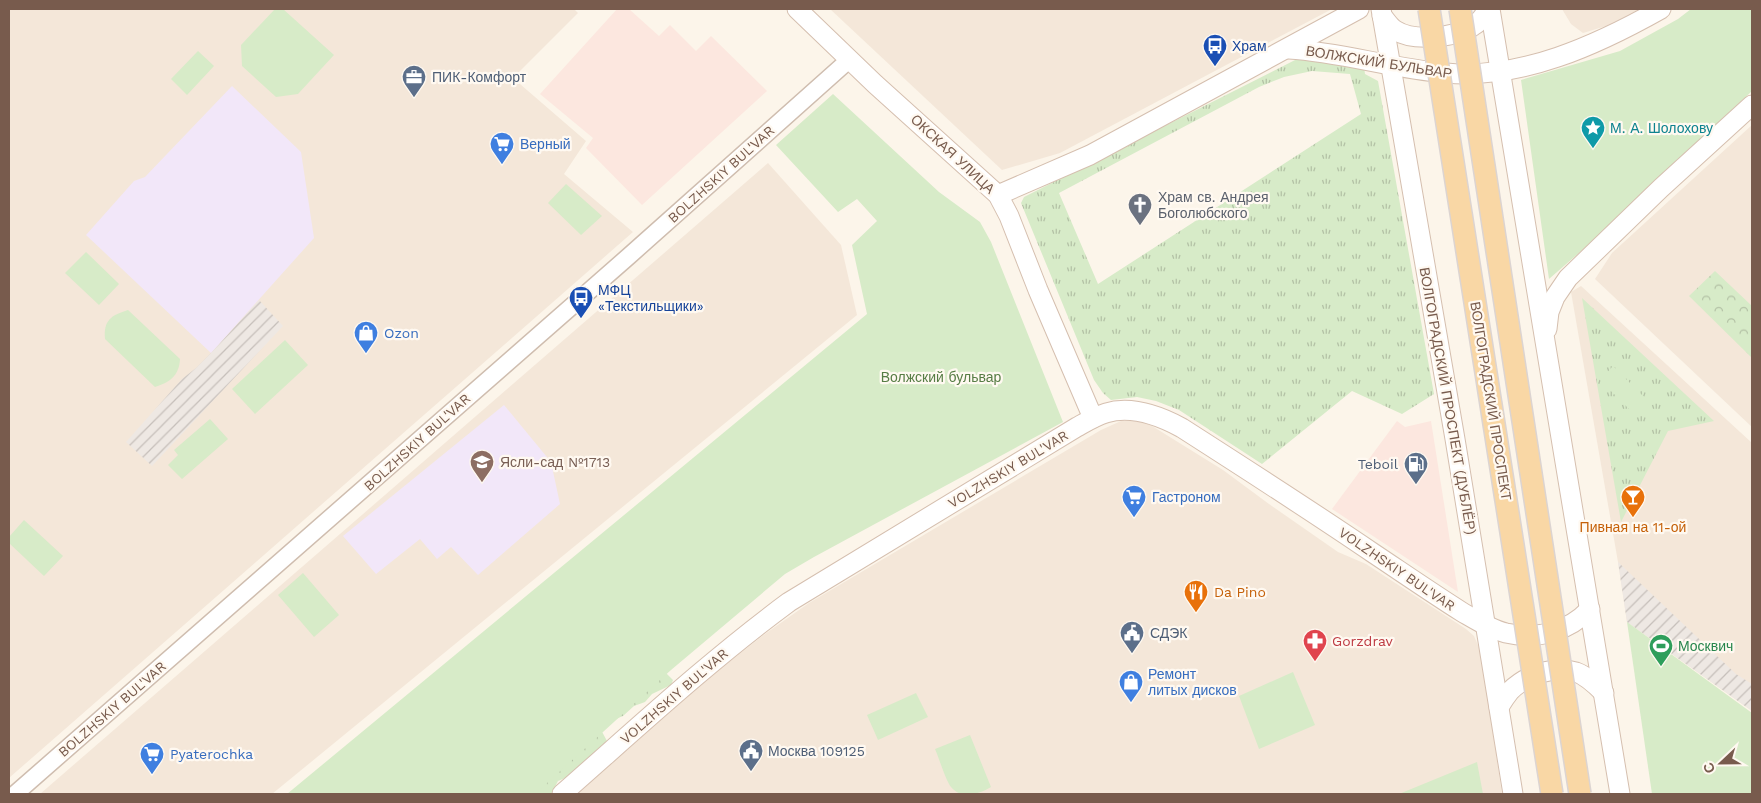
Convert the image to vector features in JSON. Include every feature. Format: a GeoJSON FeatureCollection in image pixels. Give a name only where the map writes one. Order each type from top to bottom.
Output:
{"type":"FeatureCollection","features":[{"type":"Feature","properties":{"kind":"main road","name":"ОКСКАЯ УЛИЦА"},"geometry":{"type":"LineString","coordinates":[[797,9],[875,84],[998,195],[1009,216],[1093,418]]}},
{"type":"Feature","properties":{"kind":"main road"},"geometry":{"type":"LineString","coordinates":[[1287,49],[1359,9]]}},
{"type":"Feature","properties":{"kind":"main road","name":"ВОЛГОГРАДСКИЙ ПРОСПЕКТ"},"geometry":{"type":"LineString","coordinates":[[1429,9],[1552,794]]}},
{"type":"Feature","properties":{"kind":"main road","name":"ВОЛГОГРАДСКИЙ ПРОСПЕКТ"},"geometry":{"type":"LineString","coordinates":[[1460,9],[1580,794]]}},
{"type":"Feature","properties":{"kind":"main road"},"geometry":{"type":"LineString","coordinates":[[1381,12],[1390,26],[1405,35],[1418,37],[1458,34],[1473,27],[1489,9]]}},
{"type":"Feature","properties":{"kind":"main road"},"geometry":{"type":"LineString","coordinates":[[1489,9],[1620,794]]}},
{"type":"Feature","properties":{"kind":"main road","name":"ВОЛЖСКИЙ БУЛЬВАР"},"geometry":{"type":"LineString","coordinates":[[998,195],[1090,155],[1287,49],[1313,50],[1446,73],[1466,75],[1500,72],[1527,68],[1574,50],[1612,35],[1661,9]]}},
{"type":"Feature","properties":{"kind":"main road","name":"ВОЛГОГРАДСКИЙ ПРОСПЕКТ (ДУБЛЁР)"},"geometry":{"type":"LineString","coordinates":[[1381,12],[1456,439],[1484,625],[1513,794]]}},
{"type":"Feature","properties":{"kind":"main road"},"geometry":{"type":"LineString","coordinates":[[1546,350],[1549,312],[1555,297],[1568,278],[1654,195],[1752,105]]}},
{"type":"Feature","properties":{"kind":"main road","name":"VOLZHSKIY BUL'VAR"},"geometry":{"type":"LineString","coordinates":[[562,794],[699,673],[756,626],[789,602],[1093,418],[1106,413],[1122,411],[1150,414],[1164,419],[1246,469],[1437,596],[1484,625]]}},
{"type":"Feature","properties":{"kind":"main road"},"geometry":{"type":"LineString","coordinates":[[1484,625],[1505,633],[1534,636],[1564,628],[1574,623],[1590,609]]}},
{"type":"Feature","properties":{"kind":"main road"},"geometry":{"type":"LineString","coordinates":[[1499,707],[1510,691],[1524,679],[1550,670],[1575,672],[1588,679],[1604,693]]}},
{"type":"Feature","properties":{"kind":"street"},"geometry":{"type":"LineString","coordinates":[[14,794],[629,256],[850,58]]}},
{"type":"Feature","properties":{"kind":"shaded area"},"geometry":{"type":"Polygon","coordinates":[[[9,9],[574,9],[578,13],[513,78],[586,141],[564,174],[633,232],[9,778],[9,9]]]}},
{"type":"Feature","properties":{"kind":"shaded area"},"geometry":{"type":"Polygon","coordinates":[[[617,9],[629,9],[659,36],[670,25],[696,51],[711,36],[767,91],[642,205],[586,148],[593,138],[540,94],[617,9]]]}},
{"type":"Feature","properties":{"kind":"shaded area"},"geometry":{"type":"Polygon","coordinates":[[[830,9],[1332,9],[1060,153],[1002,170],[830,9]]]}},
{"type":"Feature","properties":{"kind":"shaded area"},"geometry":{"type":"Polygon","coordinates":[[[1562,9],[1640,9],[1606,26],[1583,33],[1571,24],[1562,9]]]}},
{"type":"Feature","properties":{"kind":"shaded area"},"geometry":{"type":"Polygon","coordinates":[[[232,86],[301,152],[314,238],[211,353],[86,235],[134,181],[145,177],[232,86]]]}},
{"type":"Feature","properties":{"kind":"shaded area"},"geometry":{"type":"Polygon","coordinates":[[[1752,125],[1752,427],[1595,279],[1612,253],[1752,125]]]}},
{"type":"Feature","properties":{"kind":"shaded area"},"geometry":{"type":"Polygon","coordinates":[[[768,163],[841,245],[857,315],[272,794],[40,794],[768,163]]]}},
{"type":"Feature","properties":{"kind":"shaded area"},"geometry":{"type":"Polygon","coordinates":[[[1581,286],[1752,443],[1752,711],[1627,622],[1571,292],[1581,286]]]}},
{"type":"Feature","properties":{"kind":"shaded area"},"geometry":{"type":"Polygon","coordinates":[[[259,300],[283,326],[152,466],[126,442],[182,379],[211,353],[259,300]]]}},
{"type":"Feature","properties":{"kind":"shaded area","name":"Ясли-сад №1713"},"geometry":{"type":"Polygon","coordinates":[[[504,405],[551,462],[560,504],[478,575],[451,547],[437,559],[420,539],[376,574],[343,536],[504,405]]]}},
{"type":"Feature","properties":{"kind":"shaded area"},"geometry":{"type":"Polygon","coordinates":[[[1121,421],[1144,421],[1223,470],[1338,552],[1366,564],[1474,636],[1481,652],[1502,794],[572,794],[666,711],[765,634],[809,603],[1101,430],[1121,421]]]}},
{"type":"Feature","properties":{"kind":"shaded area"},"geometry":{"type":"Polygon","coordinates":[[[1397,421],[1405,427],[1431,421],[1458,592],[1332,509],[1397,421]]]}},
{"type":"Feature","properties":{"kind":"shaded area"},"geometry":{"type":"Polygon","coordinates":[[[1618,562],[1736,674],[1752,684],[1752,711],[1627,622],[1618,562]]]}},
{"type":"Feature","properties":{"kind":"green space"},"geometry":{"type":"Polygon","coordinates":[[[275,9],[283,9],[334,55],[298,94],[276,97],[242,66],[241,45],[275,9]]]}},
{"type":"Feature","properties":{"kind":"green space"},"geometry":{"type":"Polygon","coordinates":[[[1691,9],[1752,9],[1752,91],[1588,245],[1549,279],[1521,80],[1620,51],[1678,19],[1691,9]]]}},
{"type":"Feature","properties":{"kind":"green space"},"geometry":{"type":"Polygon","coordinates":[[[198,51],[214,66],[187,95],[171,79],[198,51]]]}},
{"type":"Feature","properties":{"kind":"green space"},"geometry":{"type":"Polygon","coordinates":[[[1299,58],[1364,67],[1365,74],[1378,81],[1434,394],[1402,414],[1352,391],[1262,464],[1179,410],[1156,401],[1137,397],[1111,400],[1103,393],[1094,380],[1021,203],[1024,197],[1299,58]],[[1312,71],[1284,77],[1259,87],[1059,193],[1098,284],[1361,114],[1350,74],[1312,71]]]}},
{"type":"Feature","properties":{"kind":"green space","name":"Волжский бульвар"},"geometry":{"type":"Polygon","coordinates":[[[833,94],[939,192],[980,222],[991,242],[1063,422],[785,574],[671,670],[535,794],[287,794],[867,314],[852,245],[877,221],[857,199],[838,212],[776,145],[833,94]]]}},
{"type":"Feature","properties":{"kind":"green space"},"geometry":{"type":"Polygon","coordinates":[[[566,184],[602,216],[581,235],[548,203],[566,184]]]}},
{"type":"Feature","properties":{"kind":"green space"},"geometry":{"type":"Polygon","coordinates":[[[86,252],[119,284],[99,305],[65,273],[86,252]]]}},
{"type":"Feature","properties":{"kind":"green space"},"geometry":{"type":"Polygon","coordinates":[[[1715,271],[1752,306],[1752,358],[1689,296],[1715,271]]]}},
{"type":"Feature","properties":{"kind":"green space"},"geometry":{"type":"Polygon","coordinates":[[[1582,298],[1714,421],[1668,431],[1621,522],[1582,298]]]}},
{"type":"Feature","properties":{"kind":"green space"},"geometry":{"type":"Polygon","coordinates":[[[128,310],[180,359],[176,374],[165,383],[155,387],[105,339],[105,327],[110,319],[128,310]]]}},
{"type":"Feature","properties":{"kind":"green space"},"geometry":{"type":"Polygon","coordinates":[[[285,340],[308,365],[255,414],[232,389],[285,340]]]}},
{"type":"Feature","properties":{"kind":"green space"},"geometry":{"type":"Polygon","coordinates":[[[1613,366],[1646,399],[1633,413],[1600,380],[1613,366]]]}},
{"type":"Feature","properties":{"kind":"green space"},"geometry":{"type":"Polygon","coordinates":[[[210,419],[228,439],[182,479],[168,465],[178,455],[174,450],[210,419]]]}},
{"type":"Feature","properties":{"kind":"green space"},"geometry":{"type":"Polygon","coordinates":[[[24,520],[63,556],[44,576],[9,543],[9,537],[24,520]]]}},
{"type":"Feature","properties":{"kind":"green space"},"geometry":{"type":"Polygon","coordinates":[[[303,573],[339,615],[314,637],[278,595],[303,573]]]}},
{"type":"Feature","properties":{"kind":"green space","name":"Москвич"},"geometry":{"type":"Polygon","coordinates":[[[1627,622],[1752,713],[1752,794],[1652,794],[1627,622]]]}},
{"type":"Feature","properties":{"kind":"green space"},"geometry":{"type":"Polygon","coordinates":[[[661,668],[673,680],[671,685],[652,694],[645,702],[634,706],[623,716],[600,728],[607,741],[570,776],[558,781],[551,794],[472,794],[661,668]]]}},
{"type":"Feature","properties":{"kind":"green space"},"geometry":{"type":"Polygon","coordinates":[[[1293,672],[1315,725],[1259,749],[1239,696],[1293,672]]]}},
{"type":"Feature","properties":{"kind":"green space"},"geometry":{"type":"Polygon","coordinates":[[[916,693],[928,717],[878,740],[867,715],[916,693]]]}},
{"type":"Feature","properties":{"kind":"green space"},"geometry":{"type":"Polygon","coordinates":[[[970,735],[991,787],[976,794],[965,795],[955,791],[949,784],[935,749],[970,735]]]}},
{"type":"Feature","properties":{"kind":"green space"},"geometry":{"type":"Polygon","coordinates":[[[1477,762],[1483,794],[1399,794],[1477,762]]]}},
{"type":"Feature","properties":{"kind":"place","name":"Храм"},"geometry":{"type":"Point","coordinates":[1215,67]}},
{"type":"Feature","properties":{"kind":"place","name":"ПИК-Комфорт"},"geometry":{"type":"Point","coordinates":[414,98]}},
{"type":"Feature","properties":{"kind":"place","name":"М. А. Шолохову"},"geometry":{"type":"Point","coordinates":[1593,149]}},
{"type":"Feature","properties":{"kind":"place","name":"Верный"},"geometry":{"type":"Point","coordinates":[502,165]}},
{"type":"Feature","properties":{"kind":"place","name":"Храм св. Андрея Боголюбского"},"geometry":{"type":"Point","coordinates":[1140,226]}},
{"type":"Feature","properties":{"kind":"place","name":"МФЦ «Текстильщики»"},"geometry":{"type":"Point","coordinates":[581,319]}},
{"type":"Feature","properties":{"kind":"place","name":"Ozon"},"geometry":{"type":"Point","coordinates":[366,354]}},
{"type":"Feature","properties":{"kind":"place","name":"Ясли-сад №1713"},"geometry":{"type":"Point","coordinates":[482,483]}},
{"type":"Feature","properties":{"kind":"place","name":"Teboil"},"geometry":{"type":"Point","coordinates":[1416,485]}},
{"type":"Feature","properties":{"kind":"place","name":"Гастроном"},"geometry":{"type":"Point","coordinates":[1134,518]}},
{"type":"Feature","properties":{"kind":"place","name":"Пивная на 11-ой"},"geometry":{"type":"Point","coordinates":[1633,518]}},
{"type":"Feature","properties":{"kind":"place","name":"Da Pino"},"geometry":{"type":"Point","coordinates":[1196,613]}},
{"type":"Feature","properties":{"kind":"place","name":"СДЭК"},"geometry":{"type":"Point","coordinates":[1132,654]}},
{"type":"Feature","properties":{"kind":"place","name":"Gorzdrav"},"geometry":{"type":"Point","coordinates":[1315,662]}},
{"type":"Feature","properties":{"kind":"place","name":"Москвич"},"geometry":{"type":"Point","coordinates":[1661,667]}},
{"type":"Feature","properties":{"kind":"place","name":"Ремонт литых дисков"},"geometry":{"type":"Point","coordinates":[1131,703]}},
{"type":"Feature","properties":{"kind":"place","name":"Москва 109125"},"geometry":{"type":"Point","coordinates":[751,772]}},
{"type":"Feature","properties":{"kind":"place","name":"Pyaterochka"},"geometry":{"type":"Point","coordinates":[152,775]}}]}
